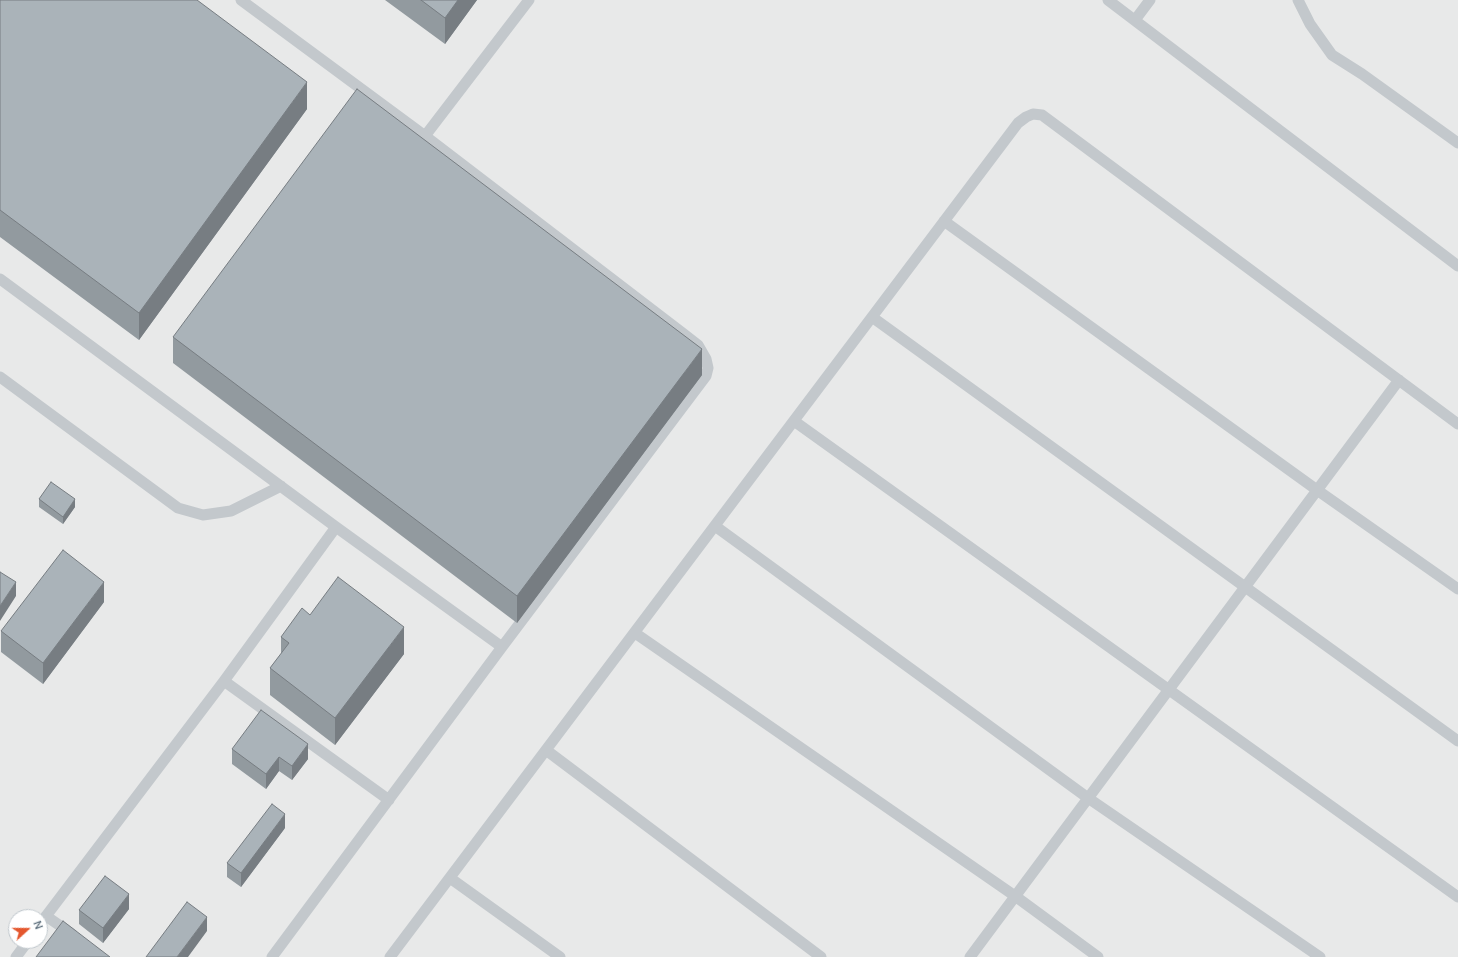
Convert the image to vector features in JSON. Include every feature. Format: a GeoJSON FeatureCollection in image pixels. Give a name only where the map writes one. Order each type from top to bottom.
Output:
{"type":"FeatureCollection","features":[{"type":"Feature","properties":{"kind":"lane"},"geometry":{"type":"LineString","coordinates":[[425,136],[529,0]]}},
{"type":"Feature","properties":{"kind":"lane"},"geometry":{"type":"LineString","coordinates":[[1108,0],[1458,266]]}},
{"type":"Feature","properties":{"kind":"lane"},"geometry":{"type":"LineString","coordinates":[[1135,20],[1150,0]]}},
{"type":"Feature","properties":{"kind":"lane"},"geometry":{"type":"LineString","coordinates":[[1298,0],[1310,24],[1332,55],[1362,74],[1458,143]]}},
{"type":"Feature","properties":{"kind":"lane"},"geometry":{"type":"LineString","coordinates":[[243,1],[425,136],[698,345],[706,359],[708,368],[706,376],[502,646],[272,957]]}},
{"type":"Feature","properties":{"kind":"lane"},"geometry":{"type":"LineString","coordinates":[[390,957],[1018,123],[1026,117],[1033,114],[1042,114],[1458,424]]}},
{"type":"Feature","properties":{"kind":"lane"},"geometry":{"type":"LineString","coordinates":[[944,221],[1317,490],[1458,589]]}},
{"type":"Feature","properties":{"kind":"lane"},"geometry":{"type":"LineString","coordinates":[[0,279],[336,527],[502,646]]}},
{"type":"Feature","properties":{"kind":"lane"},"geometry":{"type":"LineString","coordinates":[[872,317],[1458,741]]}},
{"type":"Feature","properties":{"kind":"lane"},"geometry":{"type":"LineString","coordinates":[[0,377],[178,508],[203,515],[231,511],[281,486]]}},
{"type":"Feature","properties":{"kind":"lane"},"geometry":{"type":"LineString","coordinates":[[970,957],[1399,380]]}},
{"type":"Feature","properties":{"kind":"lane"},"geometry":{"type":"LineString","coordinates":[[794,421],[1458,897]]}},
{"type":"Feature","properties":{"kind":"lane"},"geometry":{"type":"LineString","coordinates":[[714,526],[1088,798],[1320,957]]}},
{"type":"Feature","properties":{"kind":"lane"},"geometry":{"type":"LineString","coordinates":[[48,913],[224,681],[336,527]]}},
{"type":"Feature","properties":{"kind":"lane"},"geometry":{"type":"LineString","coordinates":[[634,633],[1015,896],[1098,957]]}},
{"type":"Feature","properties":{"kind":"lane"},"geometry":{"type":"LineString","coordinates":[[224,681],[389,800]]}},
{"type":"Feature","properties":{"kind":"lane"},"geometry":{"type":"LineString","coordinates":[[546,750],[821,957]]}},
{"type":"Feature","properties":{"kind":"lane"},"geometry":{"type":"LineString","coordinates":[[450,878],[560,957]]}},
{"type":"Feature","properties":{"kind":"lane"},"geometry":{"type":"LineString","coordinates":[[48,923],[82,941]]}},
{"type":"Feature","properties":{"kind":"shaded area"},"geometry":{"type":"Polygon","coordinates":[[[0,0],[1458,0],[1458,957],[0,957],[0,0]]]}},
{"type":"Feature","properties":{"kind":"building"},"geometry":{"type":"Polygon","coordinates":[[[0,0],[197,0],[307,82],[139,313],[0,210],[0,0]]]}},
{"type":"Feature","properties":{"kind":"building"},"geometry":{"type":"Polygon","coordinates":[[[421,0],[458,0],[445,18],[421,0]]]}},
{"type":"Feature","properties":{"kind":"building"},"geometry":{"type":"Polygon","coordinates":[[[357,89],[702,349],[517,596],[173,337],[357,89]]]}},
{"type":"Feature","properties":{"kind":"building"},"geometry":{"type":"Polygon","coordinates":[[[51,482],[75,499],[63,517],[39,499],[51,482]]]}},
{"type":"Feature","properties":{"kind":"building"},"geometry":{"type":"Polygon","coordinates":[[[63,550],[104,582],[43,663],[1,631],[63,550]]]}},
{"type":"Feature","properties":{"kind":"building"},"geometry":{"type":"Polygon","coordinates":[[[0,572],[16,582],[0,606],[0,572]]]}},
{"type":"Feature","properties":{"kind":"building"},"geometry":{"type":"Polygon","coordinates":[[[338,577],[404,627],[335,718],[270,668],[289,643],[281,637],[302,608],[310,615],[338,577]]]}},
{"type":"Feature","properties":{"kind":"building"},"geometry":{"type":"Polygon","coordinates":[[[261,710],[308,744],[292,766],[279,757],[266,774],[232,749],[261,710]]]}},
{"type":"Feature","properties":{"kind":"building"},"geometry":{"type":"Polygon","coordinates":[[[272,804],[285,814],[241,873],[227,863],[272,804]]]}},
{"type":"Feature","properties":{"kind":"building"},"geometry":{"type":"Polygon","coordinates":[[[105,876],[129,894],[103,928],[79,910],[105,876]]]}},
{"type":"Feature","properties":{"kind":"building"},"geometry":{"type":"Polygon","coordinates":[[[187,902],[207,917],[177,957],[146,957],[187,902]]]}},
{"type":"Feature","properties":{"kind":"building"},"geometry":{"type":"Polygon","coordinates":[[[63,921],[110,957],[36,957],[42,949],[48,949],[48,941],[63,921]]]}}]}
